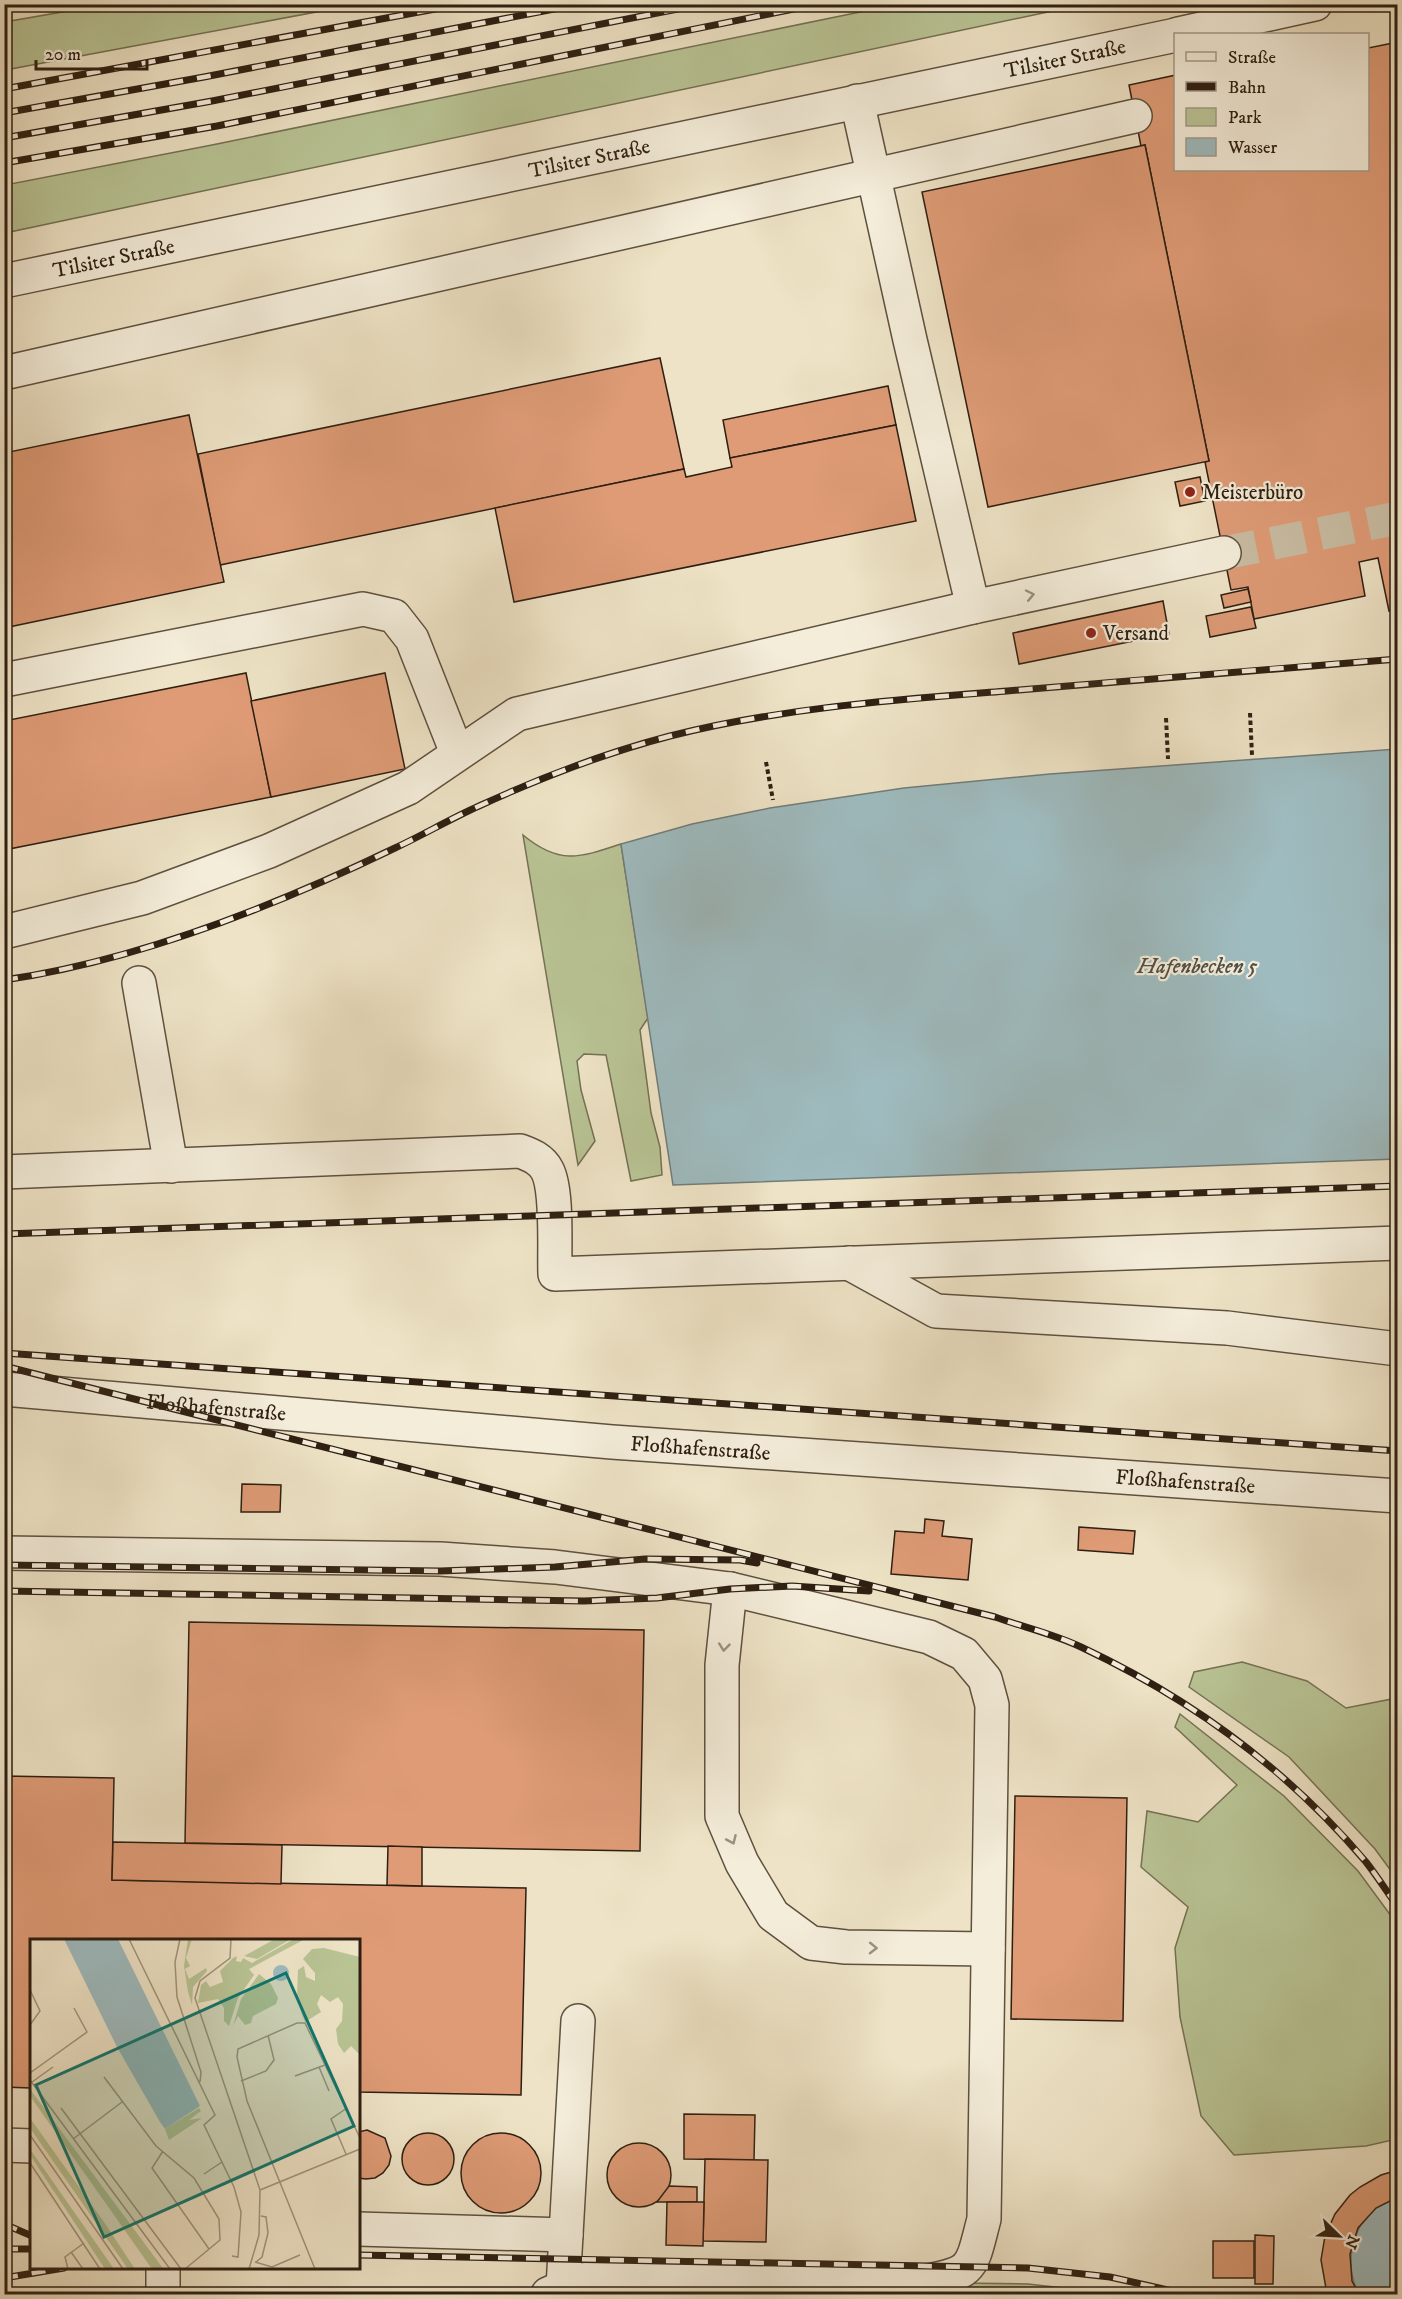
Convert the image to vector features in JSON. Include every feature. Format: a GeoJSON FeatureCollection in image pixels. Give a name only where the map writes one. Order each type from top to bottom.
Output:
{"type":"FeatureCollection","features":[{"type":"Feature","properties":{"kind":"street","name":"Tilsiter Straße"},"geometry":{"type":"LineString","coordinates":[[1186,33],[1315,4]]}},
{"type":"Feature","properties":{"kind":"street","name":"Tilsiter Straße"},"geometry":{"type":"LineString","coordinates":[[4,281],[1174,36]]}},
{"type":"Feature","properties":{"kind":"street"},"geometry":{"type":"LineString","coordinates":[[857,101],[973,607]]}},
{"type":"Feature","properties":{"kind":"street"},"geometry":{"type":"LineString","coordinates":[[4,373],[1135,116]]}},
{"type":"Feature","properties":{"kind":"street"},"geometry":{"type":"LineString","coordinates":[[4,932],[142,898],[269,851],[408,789],[457,753],[517,714],[973,607],[1224,553]]}},
{"type":"Feature","properties":{"kind":"street"},"geometry":{"type":"LineString","coordinates":[[4,680],[363,609],[394,616],[412,639],[457,753]]}},
{"type":"Feature","properties":{"kind":"street"},"geometry":{"type":"LineString","coordinates":[[139,983],[171,1166]]}},
{"type":"Feature","properties":{"kind":"street"},"geometry":{"type":"LineString","coordinates":[[4,1172],[520,1151],[536,1157],[547,1169],[554,1215],[555,1274],[1398,1243]]}},
{"type":"Feature","properties":{"kind":"street"},"geometry":{"type":"LineString","coordinates":[[849,1263],[936,1311],[1227,1328],[1398,1349]]}},
{"type":"Feature","properties":{"kind":"street","name":"Floßhafenstraße"},"geometry":{"type":"LineString","coordinates":[[4,1389],[612,1442],[1398,1496]]}},
{"type":"Feature","properties":{"kind":"street"},"geometry":{"type":"LineString","coordinates":[[4,1553],[440,1559],[555,1566],[730,1589],[929,1637],[964,1654],[985,1679],[992,1705],[984,2219],[974,2258],[969,2266],[953,2277],[922,2282],[642,2276],[579,2280],[556,2291]]}},
{"type":"Feature","properties":{"kind":"street"},"geometry":{"type":"LineString","coordinates":[[730,1589],[722,1665],[722,1816],[742,1863],[773,1915],[811,1943],[846,1947],[988,1949]]}},
{"type":"Feature","properties":{"kind":"street"},"geometry":{"type":"LineString","coordinates":[[556,2291],[566,2235],[578,2020]]}},
{"type":"Feature","properties":{"kind":"street"},"geometry":{"type":"LineString","coordinates":[[4,2145],[30,2146]]}},
{"type":"Feature","properties":{"kind":"street"},"geometry":{"type":"LineString","coordinates":[[360,2229],[566,2235]]}},
{"type":"Feature","properties":{"kind":"street"},"geometry":{"type":"LineString","coordinates":[[163,2269],[163,2295]]}},
{"type":"Feature","properties":{"kind":"path"},"geometry":{"type":"LineString","coordinates":[[1250,713],[1252,755]]}},
{"type":"Feature","properties":{"kind":"path"},"geometry":{"type":"LineString","coordinates":[[1166,718],[1167,759]]}},
{"type":"Feature","properties":{"kind":"path"},"geometry":{"type":"LineString","coordinates":[[766,762],[772,800]]}},
{"type":"Feature","properties":{"kind":"green space"},"geometry":{"type":"Polygon","coordinates":[[[899,4],[1081,5],[5,233],[5,185],[212,145],[899,4]]]}},
{"type":"Feature","properties":{"kind":"green space"},"geometry":{"type":"Polygon","coordinates":[[[102,5],[354,5],[5,70],[5,22],[102,5]]]}},
{"type":"Feature","properties":{"kind":"green space"},"geometry":{"type":"Polygon","coordinates":[[[523,835],[536,845],[559,855],[593,853],[621,844],[648,1018],[640,1030],[651,1113],[660,1147],[662,1175],[631,1181],[606,1055],[584,1054],[577,1061],[581,1090],[595,1141],[578,1165],[523,835]]]}},
{"type":"Feature","properties":{"kind":"green space"},"geometry":{"type":"Polygon","coordinates":[[[1242,1662],[1307,1681],[1346,1708],[1397,1698],[1397,1879],[1375,1849],[1289,1757],[1189,1687],[1194,1672],[1242,1662]]]}},
{"type":"Feature","properties":{"kind":"green space"},"geometry":{"type":"Polygon","coordinates":[[[1180,1714],[1284,1796],[1358,1871],[1397,1924],[1397,2139],[1366,2146],[1234,2155],[1201,2116],[1180,2017],[1175,1948],[1188,1907],[1141,1867],[1147,1811],[1198,1822],[1237,1785],[1175,1727],[1180,1714]]]}},
{"type":"Feature","properties":{"kind":"green space"},"geometry":{"type":"Polygon","coordinates":[[[959,2283],[1028,2284],[1118,2294],[959,2294],[959,2283]]]}},
{"type":"Feature","properties":{"kind":"water","name":"Hafenbecken 5"},"geometry":{"type":"Polygon","coordinates":[[[1397,749],[1397,1159],[673,1185],[621,844],[692,824],[770,808],[904,788],[1050,774],[1397,749]]]}},
{"type":"Feature","properties":{"kind":"water"},"geometry":{"type":"Polygon","coordinates":[[[1397,2197],[1397,2294],[1359,2294],[1354,2283],[1351,2260],[1355,2237],[1360,2226],[1376,2208],[1397,2197]]]}},
{"type":"Feature","properties":{"kind":"building"},"geometry":{"type":"Polygon","coordinates":[[[1398,42],[1398,609],[1389,611],[1378,558],[1359,562],[1365,596],[1254,619],[1248,587],[1231,590],[1205,462],[1209,461],[1145,145],[1141,146],[1129,85],[1174,75],[1174,171],[1369,171],[1369,48],[1398,42]]]}},
{"type":"Feature","properties":{"kind":"building"},"geometry":{"type":"Polygon","coordinates":[[[1145,145],[1209,461],[988,507],[922,192],[1145,145]]]}},
{"type":"Feature","properties":{"kind":"building"},"geometry":{"type":"Polygon","coordinates":[[[660,358],[684,469],[220,565],[198,454],[660,358]]]}},
{"type":"Feature","properties":{"kind":"building"},"geometry":{"type":"Polygon","coordinates":[[[888,386],[896,425],[730,458],[723,420],[888,386]]]}},
{"type":"Feature","properties":{"kind":"building"},"geometry":{"type":"Polygon","coordinates":[[[189,415],[224,582],[4,628],[4,453],[189,415]]]}},
{"type":"Feature","properties":{"kind":"building"},"geometry":{"type":"Polygon","coordinates":[[[896,425],[916,521],[514,602],[495,508],[684,469],[686,477],[732,467],[730,458],[896,425]]]}},
{"type":"Feature","properties":{"kind":"building","name":"Meisterbüro"},"geometry":{"type":"Polygon","coordinates":[[[1200,477],[1205,501],[1180,506],[1175,482],[1200,477]]]}},
{"type":"Feature","properties":{"kind":"building"},"geometry":{"type":"Polygon","coordinates":[[[1248,589],[1251,602],[1224,608],[1221,595],[1248,589]]]}},
{"type":"Feature","properties":{"kind":"building","name":"Versand"},"geometry":{"type":"Polygon","coordinates":[[[1163,601],[1169,634],[1019,664],[1013,633],[1163,601]]]}},
{"type":"Feature","properties":{"kind":"building"},"geometry":{"type":"Polygon","coordinates":[[[1251,607],[1256,628],[1210,637],[1206,616],[1251,607]]]}},
{"type":"Feature","properties":{"kind":"building"},"geometry":{"type":"Polygon","coordinates":[[[246,673],[271,797],[4,850],[4,721],[246,673]]]}},
{"type":"Feature","properties":{"kind":"building"},"geometry":{"type":"Polygon","coordinates":[[[385,673],[405,769],[271,797],[251,701],[385,673]]]}},
{"type":"Feature","properties":{"kind":"building"},"geometry":{"type":"Polygon","coordinates":[[[242,1484],[281,1485],[280,1512],[241,1512],[242,1484]]]}},
{"type":"Feature","properties":{"kind":"building"},"geometry":{"type":"Polygon","coordinates":[[[925,1519],[944,1521],[942,1536],[972,1539],[968,1580],[891,1574],[895,1531],[924,1533],[925,1519]]]}},
{"type":"Feature","properties":{"kind":"building"},"geometry":{"type":"Polygon","coordinates":[[[1079,1527],[1135,1531],[1133,1554],[1078,1550],[1079,1527]]]}},
{"type":"Feature","properties":{"kind":"building"},"geometry":{"type":"Polygon","coordinates":[[[189,1622],[644,1630],[640,1851],[185,1843],[189,1622]]]}},
{"type":"Feature","properties":{"kind":"building"},"geometry":{"type":"Polygon","coordinates":[[[4,1776],[114,1778],[112,1880],[526,1888],[521,2095],[360,2092],[360,1939],[30,1939],[30,2088],[4,2087],[4,1776]]]}},
{"type":"Feature","properties":{"kind":"building"},"geometry":{"type":"Polygon","coordinates":[[[1015,1796],[1127,1798],[1123,2021],[1011,2019],[1015,1796]]]}},
{"type":"Feature","properties":{"kind":"building"},"geometry":{"type":"Polygon","coordinates":[[[113,1842],[282,1845],[281,1884],[112,1880],[113,1842]]]}},
{"type":"Feature","properties":{"kind":"building"},"geometry":{"type":"Polygon","coordinates":[[[388,1846],[422,1847],[422,1886],[387,1885],[388,1846]]]}},
{"type":"Feature","properties":{"kind":"building"},"geometry":{"type":"Polygon","coordinates":[[[684,2114],[755,2115],[754,2160],[684,2159],[684,2114]]]}},
{"type":"Feature","properties":{"kind":"building"},"geometry":{"type":"Polygon","coordinates":[[[367,2130],[385,2138],[391,2156],[389,2165],[375,2178],[360,2178],[360,2132],[367,2130]]]}},
{"type":"Feature","properties":{"kind":"building"},"geometry":{"type":"Polygon","coordinates":[[[423,2133],[433,2133],[442,2137],[450,2145],[454,2159],[450,2173],[442,2181],[433,2185],[423,2185],[414,2181],[406,2173],[402,2164],[402,2154],[406,2145],[414,2137],[423,2133]]]}},
{"type":"Feature","properties":{"kind":"building"},"geometry":{"type":"Polygon","coordinates":[[[501,2133],[516,2136],[529,2145],[538,2158],[541,2173],[538,2188],[529,2201],[516,2210],[501,2213],[486,2210],[473,2201],[464,2188],[461,2173],[464,2158],[473,2145],[486,2136],[501,2133]]]}},
{"type":"Feature","properties":{"kind":"building"},"geometry":{"type":"Polygon","coordinates":[[[639,2143],[657,2149],[665,2157],[671,2175],[665,2193],[657,2201],[639,2207],[621,2201],[613,2193],[607,2175],[613,2157],[621,2149],[639,2143]]]}},
{"type":"Feature","properties":{"kind":"building"},"geometry":{"type":"Polygon","coordinates":[[[705,2159],[768,2160],[766,2242],[703,2241],[705,2159]]]}},
{"type":"Feature","properties":{"kind":"building"},"geometry":{"type":"Polygon","coordinates":[[[1398,2170],[1398,2197],[1376,2208],[1358,2228],[1350,2254],[1352,2281],[1359,2294],[1327,2294],[1321,2260],[1325,2236],[1335,2214],[1350,2195],[1360,2187],[1381,2175],[1398,2170]]]}},
{"type":"Feature","properties":{"kind":"building"},"geometry":{"type":"Polygon","coordinates":[[[669,2186],[697,2187],[697,2202],[657,2202],[669,2186]]]}},
{"type":"Feature","properties":{"kind":"building"},"geometry":{"type":"Polygon","coordinates":[[[667,2202],[704,2202],[703,2246],[666,2245],[667,2202]]]}},
{"type":"Feature","properties":{"kind":"building"},"geometry":{"type":"Polygon","coordinates":[[[1255,2235],[1274,2236],[1273,2284],[1255,2284],[1255,2235]]]}},
{"type":"Feature","properties":{"kind":"building"},"geometry":{"type":"Polygon","coordinates":[[[1213,2241],[1254,2241],[1254,2278],[1213,2278],[1213,2241]]]}},
{"type":"Feature","properties":{"kind":"tunnel"},"geometry":{"type":"LineString","coordinates":[[1224,553],[1398,518]]}},
{"type":"Feature","properties":{"kind":"railway"},"geometry":{"type":"LineString","coordinates":[[4,89],[462,4]]}},
{"type":"Feature","properties":{"kind":"railway"},"geometry":{"type":"LineString","coordinates":[[4,113],[204,77],[580,4]]}},
{"type":"Feature","properties":{"kind":"railway"},"geometry":{"type":"LineString","coordinates":[[4,138],[212,101],[703,4]]}},
{"type":"Feature","properties":{"kind":"railway"},"geometry":{"type":"LineString","coordinates":[[4,163],[217,126],[818,4]]}},
{"type":"Feature","properties":{"kind":"railway"},"geometry":{"type":"LineString","coordinates":[[4,980],[104,960],[204,929],[349,870],[468,811],[549,776],[621,750],[711,726],[837,706],[1398,659]]}},
{"type":"Feature","properties":{"kind":"railway"},"geometry":{"type":"LineString","coordinates":[[4,1234],[1398,1186]]}},
{"type":"Feature","properties":{"kind":"railway"},"geometry":{"type":"LineString","coordinates":[[4,1353],[1398,1451]]}},
{"type":"Feature","properties":{"kind":"railway"},"geometry":{"type":"LineString","coordinates":[[4,1366],[995,1617],[1060,1638],[1161,1689],[1235,1739],[1270,1767],[1336,1828],[1366,1862],[1398,1907]]}},
{"type":"Feature","properties":{"kind":"railway"},"geometry":{"type":"LineString","coordinates":[[4,1565],[440,1571],[555,1567],[645,1559],[740,1560],[757,1563]]}},
{"type":"Feature","properties":{"kind":"railway"},"geometry":{"type":"LineString","coordinates":[[4,1591],[584,1601],[657,1598],[730,1589],[792,1586],[869,1591]]}},
{"type":"Feature","properties":{"kind":"railway"},"geometry":{"type":"LineString","coordinates":[[4,2224],[30,2235]]}},
{"type":"Feature","properties":{"kind":"railway"},"geometry":{"type":"LineString","coordinates":[[4,2249],[30,2249]]}},
{"type":"Feature","properties":{"kind":"railway"},"geometry":{"type":"LineString","coordinates":[[360,2255],[1028,2268],[1110,2277],[1186,2294]]}},
{"type":"Feature","properties":{"kind":"railway"},"geometry":{"type":"LineString","coordinates":[[4,2278],[58,2269]]}},
{"type":"Feature","properties":{"kind":"place","name":"Meisterbüro"},"geometry":{"type":"Point","coordinates":[1190,492]}},
{"type":"Feature","properties":{"kind":"place","name":"Versand"},"geometry":{"type":"Point","coordinates":[1091,633]}}]}
